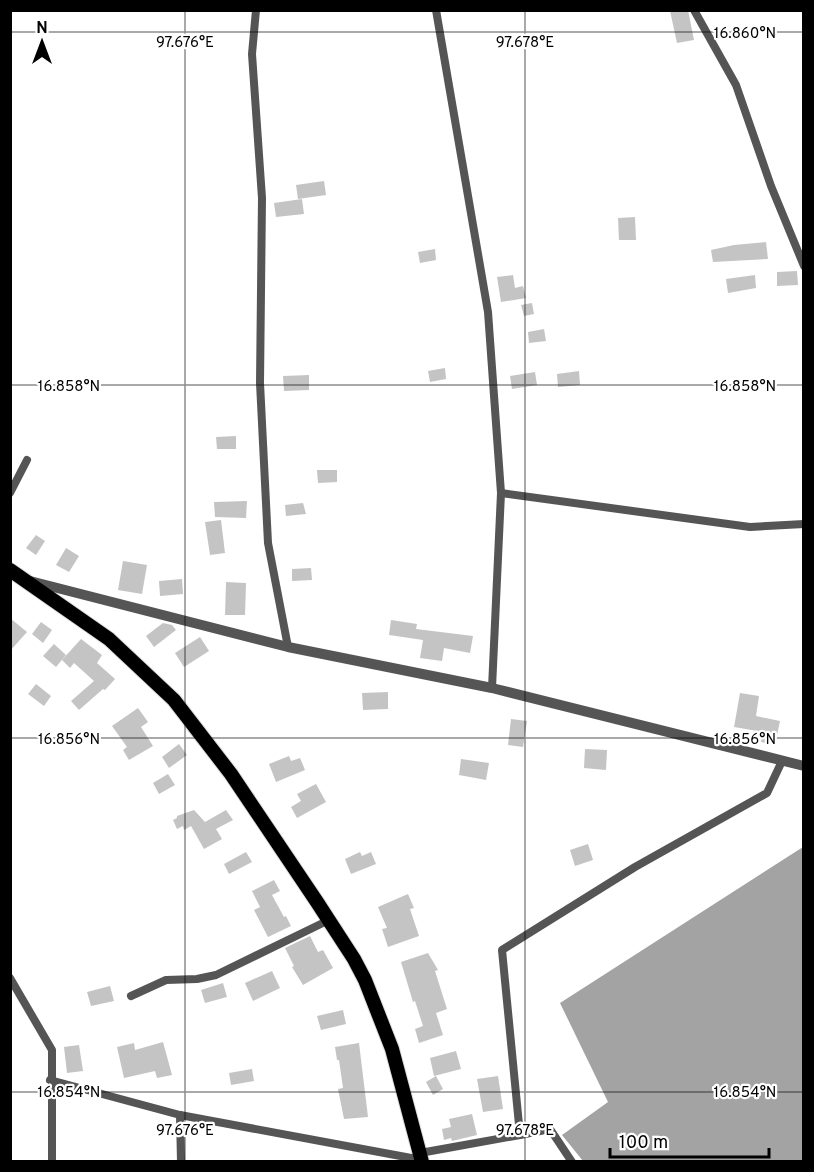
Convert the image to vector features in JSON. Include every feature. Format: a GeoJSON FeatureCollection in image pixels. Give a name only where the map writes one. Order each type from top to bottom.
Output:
{"type":"FeatureCollection","features":[{"type":"Feature","properties":{"kind":"main road"},"geometry":{"type":"LineString","coordinates":[[10,570],[109,639],[174,700],[231,774],[354,959],[381,1016],[392,1049],[419,1159]]}},
{"type":"Feature","properties":{"kind":"street"},"geometry":{"type":"LineString","coordinates":[[256,10],[252,54],[262,198],[260,383],[268,543],[288,647]]}},
{"type":"Feature","properties":{"kind":"street"},"geometry":{"type":"LineString","coordinates":[[436,10],[488,312],[501,494],[492,688]]}},
{"type":"Feature","properties":{"kind":"street"},"geometry":{"type":"LineString","coordinates":[[694,10],[736,85],[771,186],[804,266]]}},
{"type":"Feature","properties":{"kind":"street"},"geometry":{"type":"LineString","coordinates":[[10,494],[27,460]]}},
{"type":"Feature","properties":{"kind":"street"},"geometry":{"type":"LineString","coordinates":[[501,494],[750,527],[804,524]]}},
{"type":"Feature","properties":{"kind":"street"},"geometry":{"type":"LineString","coordinates":[[24,580],[288,647],[492,688],[804,766]]}},
{"type":"Feature","properties":{"kind":"street"},"geometry":{"type":"LineString","coordinates":[[520,1135],[502,950],[635,867],[767,793],[782,761]]}},
{"type":"Feature","properties":{"kind":"street"},"geometry":{"type":"LineString","coordinates":[[131,996],[166,980],[197,979],[216,975],[329,920]]}},
{"type":"Feature","properties":{"kind":"street"},"geometry":{"type":"LineString","coordinates":[[10,978],[52,1050],[50,1080],[52,1161]]}},
{"type":"Feature","properties":{"kind":"street"},"geometry":{"type":"LineString","coordinates":[[50,1080],[180,1115],[419,1159],[550,1129],[572,1161]]}},
{"type":"Feature","properties":{"kind":"street"},"geometry":{"type":"LineString","coordinates":[[180,1115],[181,1161]]}},
{"type":"Feature","properties":{"kind":"shaded area"},"geometry":{"type":"Polygon","coordinates":[[[803,847],[803,1161],[583,1161],[562,1135],[608,1102],[560,1003],[803,847]]]}},
{"type":"Feature","properties":{"kind":"building"},"geometry":{"type":"Polygon","coordinates":[[[688,10],[694,40],[677,43],[670,11],[688,10]]]}},
{"type":"Feature","properties":{"kind":"building"},"geometry":{"type":"Polygon","coordinates":[[[324,181],[326,195],[298,199],[296,185],[324,181]]]}},
{"type":"Feature","properties":{"kind":"building"},"geometry":{"type":"Polygon","coordinates":[[[302,199],[304,214],[276,217],[274,203],[302,199]]]}},
{"type":"Feature","properties":{"kind":"building"},"geometry":{"type":"Polygon","coordinates":[[[635,217],[636,240],[619,240],[618,218],[635,217]]]}},
{"type":"Feature","properties":{"kind":"building"},"geometry":{"type":"Polygon","coordinates":[[[766,242],[768,259],[713,262],[711,250],[766,242]]]}},
{"type":"Feature","properties":{"kind":"building"},"geometry":{"type":"Polygon","coordinates":[[[435,249],[436,260],[420,263],[418,252],[435,249]]]}},
{"type":"Feature","properties":{"kind":"building"},"geometry":{"type":"Polygon","coordinates":[[[797,271],[798,285],[777,286],[777,272],[797,271]]]}},
{"type":"Feature","properties":{"kind":"building"},"geometry":{"type":"Polygon","coordinates":[[[513,275],[515,288],[523,286],[526,298],[501,302],[497,277],[513,275]]]}},
{"type":"Feature","properties":{"kind":"building"},"geometry":{"type":"Polygon","coordinates":[[[755,275],[756,288],[728,293],[726,279],[755,275]]]}},
{"type":"Feature","properties":{"kind":"building"},"geometry":{"type":"Polygon","coordinates":[[[532,303],[534,314],[524,316],[521,305],[532,303]]]}},
{"type":"Feature","properties":{"kind":"building"},"geometry":{"type":"Polygon","coordinates":[[[544,329],[546,341],[529,343],[528,332],[544,329]]]}},
{"type":"Feature","properties":{"kind":"building"},"geometry":{"type":"Polygon","coordinates":[[[445,368],[446,379],[430,382],[428,371],[445,368]]]}},
{"type":"Feature","properties":{"kind":"building"},"geometry":{"type":"Polygon","coordinates":[[[579,371],[580,385],[558,387],[557,374],[579,371]]]}},
{"type":"Feature","properties":{"kind":"building"},"geometry":{"type":"Polygon","coordinates":[[[535,372],[537,385],[512,389],[510,376],[535,372]]]}},
{"type":"Feature","properties":{"kind":"building"},"geometry":{"type":"Polygon","coordinates":[[[309,375],[309,390],[284,391],[283,376],[309,375]]]}},
{"type":"Feature","properties":{"kind":"building"},"geometry":{"type":"Polygon","coordinates":[[[236,436],[236,449],[217,449],[216,437],[236,436]]]}},
{"type":"Feature","properties":{"kind":"building"},"geometry":{"type":"Polygon","coordinates":[[[317,470],[337,470],[337,482],[318,483],[317,470]]]}},
{"type":"Feature","properties":{"kind":"building"},"geometry":{"type":"Polygon","coordinates":[[[247,501],[246,518],[215,517],[214,502],[247,501]]]}},
{"type":"Feature","properties":{"kind":"building"},"geometry":{"type":"Polygon","coordinates":[[[303,503],[306,514],[286,516],[285,505],[303,503]]]}},
{"type":"Feature","properties":{"kind":"building"},"geometry":{"type":"Polygon","coordinates":[[[221,520],[225,553],[210,555],[205,522],[221,520]]]}},
{"type":"Feature","properties":{"kind":"building"},"geometry":{"type":"Polygon","coordinates":[[[36,535],[45,541],[36,555],[26,548],[36,535]]]}},
{"type":"Feature","properties":{"kind":"building"},"geometry":{"type":"Polygon","coordinates":[[[66,548],[79,556],[69,572],[56,565],[66,548]]]}},
{"type":"Feature","properties":{"kind":"building"},"geometry":{"type":"Polygon","coordinates":[[[123,561],[147,565],[142,594],[118,590],[123,561]]]}},
{"type":"Feature","properties":{"kind":"building"},"geometry":{"type":"Polygon","coordinates":[[[311,568],[312,580],[292,581],[292,569],[311,568]]]}},
{"type":"Feature","properties":{"kind":"building"},"geometry":{"type":"Polygon","coordinates":[[[182,579],[183,594],[160,596],[159,581],[182,579]]]}},
{"type":"Feature","properties":{"kind":"building"},"geometry":{"type":"Polygon","coordinates":[[[226,582],[246,583],[245,615],[225,615],[226,582]]]}},
{"type":"Feature","properties":{"kind":"building"},"geometry":{"type":"Polygon","coordinates":[[[10,618],[27,632],[10,651],[10,618]]]}},
{"type":"Feature","properties":{"kind":"building"},"geometry":{"type":"Polygon","coordinates":[[[391,620],[417,624],[416,629],[473,636],[470,653],[444,648],[442,661],[420,658],[423,640],[389,635],[391,620]]]}},
{"type":"Feature","properties":{"kind":"building"},"geometry":{"type":"Polygon","coordinates":[[[41,622],[52,630],[43,643],[32,634],[41,622]]]}},
{"type":"Feature","properties":{"kind":"building"},"geometry":{"type":"Polygon","coordinates":[[[163,623],[172,625],[176,630],[154,647],[146,636],[163,623]]]}},
{"type":"Feature","properties":{"kind":"building"},"geometry":{"type":"Polygon","coordinates":[[[200,637],[209,651],[184,667],[175,653],[200,637]]]}},
{"type":"Feature","properties":{"kind":"building"},"geometry":{"type":"Polygon","coordinates":[[[81,639],[102,655],[97,663],[115,679],[105,690],[103,689],[79,710],[71,701],[94,681],[74,663],[70,668],[62,660],[81,639]]]}},
{"type":"Feature","properties":{"kind":"building"},"geometry":{"type":"Polygon","coordinates":[[[54,644],[66,655],[56,667],[43,656],[54,644]]]}},
{"type":"Feature","properties":{"kind":"building"},"geometry":{"type":"Polygon","coordinates":[[[36,684],[51,696],[44,706],[28,694],[36,684]]]}},
{"type":"Feature","properties":{"kind":"building"},"geometry":{"type":"Polygon","coordinates":[[[388,692],[388,709],[363,710],[362,693],[388,692]]]}},
{"type":"Feature","properties":{"kind":"building"},"geometry":{"type":"Polygon","coordinates":[[[740,693],[759,696],[756,716],[780,721],[775,745],[761,742],[763,732],[734,727],[740,693]]]}},
{"type":"Feature","properties":{"kind":"building"},"geometry":{"type":"Polygon","coordinates":[[[138,708],[148,722],[141,727],[153,746],[129,760],[123,750],[127,747],[112,726],[138,708]]]}},
{"type":"Feature","properties":{"kind":"building"},"geometry":{"type":"Polygon","coordinates":[[[511,719],[527,721],[523,747],[508,745],[511,719]]]}},
{"type":"Feature","properties":{"kind":"building"},"geometry":{"type":"Polygon","coordinates":[[[179,744],[187,755],[169,768],[162,757],[179,744]]]}},
{"type":"Feature","properties":{"kind":"building"},"geometry":{"type":"Polygon","coordinates":[[[585,749],[607,750],[606,770],[584,768],[585,749]]]}},
{"type":"Feature","properties":{"kind":"building"},"geometry":{"type":"Polygon","coordinates":[[[289,756],[291,761],[300,758],[305,770],[276,782],[269,764],[289,756]]]}},
{"type":"Feature","properties":{"kind":"building"},"geometry":{"type":"Polygon","coordinates":[[[461,759],[489,763],[486,780],[459,775],[461,759]]]}},
{"type":"Feature","properties":{"kind":"building"},"geometry":{"type":"Polygon","coordinates":[[[168,774],[175,785],[159,794],[153,783],[168,774]]]}},
{"type":"Feature","properties":{"kind":"building"},"geometry":{"type":"Polygon","coordinates":[[[316,784],[326,802],[297,818],[291,807],[301,801],[297,794],[316,784]]]}},
{"type":"Feature","properties":{"kind":"building"},"geometry":{"type":"Polygon","coordinates":[[[194,810],[205,822],[226,810],[233,820],[216,829],[222,839],[204,849],[191,826],[184,830],[183,826],[177,829],[173,820],[177,816],[194,810]]]}},
{"type":"Feature","properties":{"kind":"building"},"geometry":{"type":"Polygon","coordinates":[[[588,844],[593,860],[575,866],[570,850],[588,844]]]}},
{"type":"Feature","properties":{"kind":"building"},"geometry":{"type":"Polygon","coordinates":[[[246,852],[252,862],[229,874],[224,864],[246,852]]]}},
{"type":"Feature","properties":{"kind":"building"},"geometry":{"type":"Polygon","coordinates":[[[360,852],[362,856],[371,852],[376,864],[351,874],[345,859],[360,852]]]}},
{"type":"Feature","properties":{"kind":"building"},"geometry":{"type":"Polygon","coordinates":[[[274,880],[280,891],[272,895],[291,926],[268,937],[254,910],[260,907],[252,891],[274,880]]]}},
{"type":"Feature","properties":{"kind":"building"},"geometry":{"type":"Polygon","coordinates":[[[408,894],[414,908],[410,909],[419,936],[388,947],[382,929],[387,928],[378,907],[408,894]]]}},
{"type":"Feature","properties":{"kind":"building"},"geometry":{"type":"Polygon","coordinates":[[[310,936],[318,952],[323,950],[333,968],[303,985],[292,967],[294,966],[285,948],[310,936]]]}},
{"type":"Feature","properties":{"kind":"building"},"geometry":{"type":"Polygon","coordinates":[[[428,953],[438,970],[435,971],[447,1009],[436,1013],[443,1035],[419,1043],[415,1029],[423,1026],[401,962],[428,953]]]}},
{"type":"Feature","properties":{"kind":"building"},"geometry":{"type":"Polygon","coordinates":[[[272,971],[280,988],[253,1001],[245,983],[272,971]]]}},
{"type":"Feature","properties":{"kind":"building"},"geometry":{"type":"Polygon","coordinates":[[[223,983],[227,997],[205,1003],[201,990],[223,983]]]}},
{"type":"Feature","properties":{"kind":"building"},"geometry":{"type":"Polygon","coordinates":[[[110,986],[114,1001],[91,1006],[87,992],[110,986]]]}},
{"type":"Feature","properties":{"kind":"building"},"geometry":{"type":"Polygon","coordinates":[[[343,1010],[346,1024],[321,1030],[317,1016],[343,1010]]]}},
{"type":"Feature","properties":{"kind":"building"},"geometry":{"type":"Polygon","coordinates":[[[163,1042],[172,1075],[157,1078],[155,1071],[124,1078],[117,1047],[134,1043],[135,1050],[163,1042]]]}},
{"type":"Feature","properties":{"kind":"building"},"geometry":{"type":"Polygon","coordinates":[[[359,1043],[368,1117],[344,1119],[338,1089],[343,1088],[335,1047],[359,1043]]]}},
{"type":"Feature","properties":{"kind":"building"},"geometry":{"type":"Polygon","coordinates":[[[79,1045],[83,1071],[67,1073],[64,1047],[79,1045]]]}},
{"type":"Feature","properties":{"kind":"building"},"geometry":{"type":"Polygon","coordinates":[[[456,1051],[461,1069],[434,1076],[430,1058],[456,1051]]]}},
{"type":"Feature","properties":{"kind":"building"},"geometry":{"type":"Polygon","coordinates":[[[252,1069],[254,1081],[231,1085],[229,1073],[252,1069]]]}},
{"type":"Feature","properties":{"kind":"building"},"geometry":{"type":"Polygon","coordinates":[[[436,1076],[443,1089],[433,1095],[426,1082],[436,1076]]]}},
{"type":"Feature","properties":{"kind":"building"},"geometry":{"type":"Polygon","coordinates":[[[498,1076],[503,1109],[483,1112],[477,1079],[498,1076]]]}},
{"type":"Feature","properties":{"kind":"building"},"geometry":{"type":"Polygon","coordinates":[[[472,1114],[477,1135],[452,1141],[451,1138],[444,1140],[442,1129],[451,1127],[449,1119],[472,1114]]]}}]}
